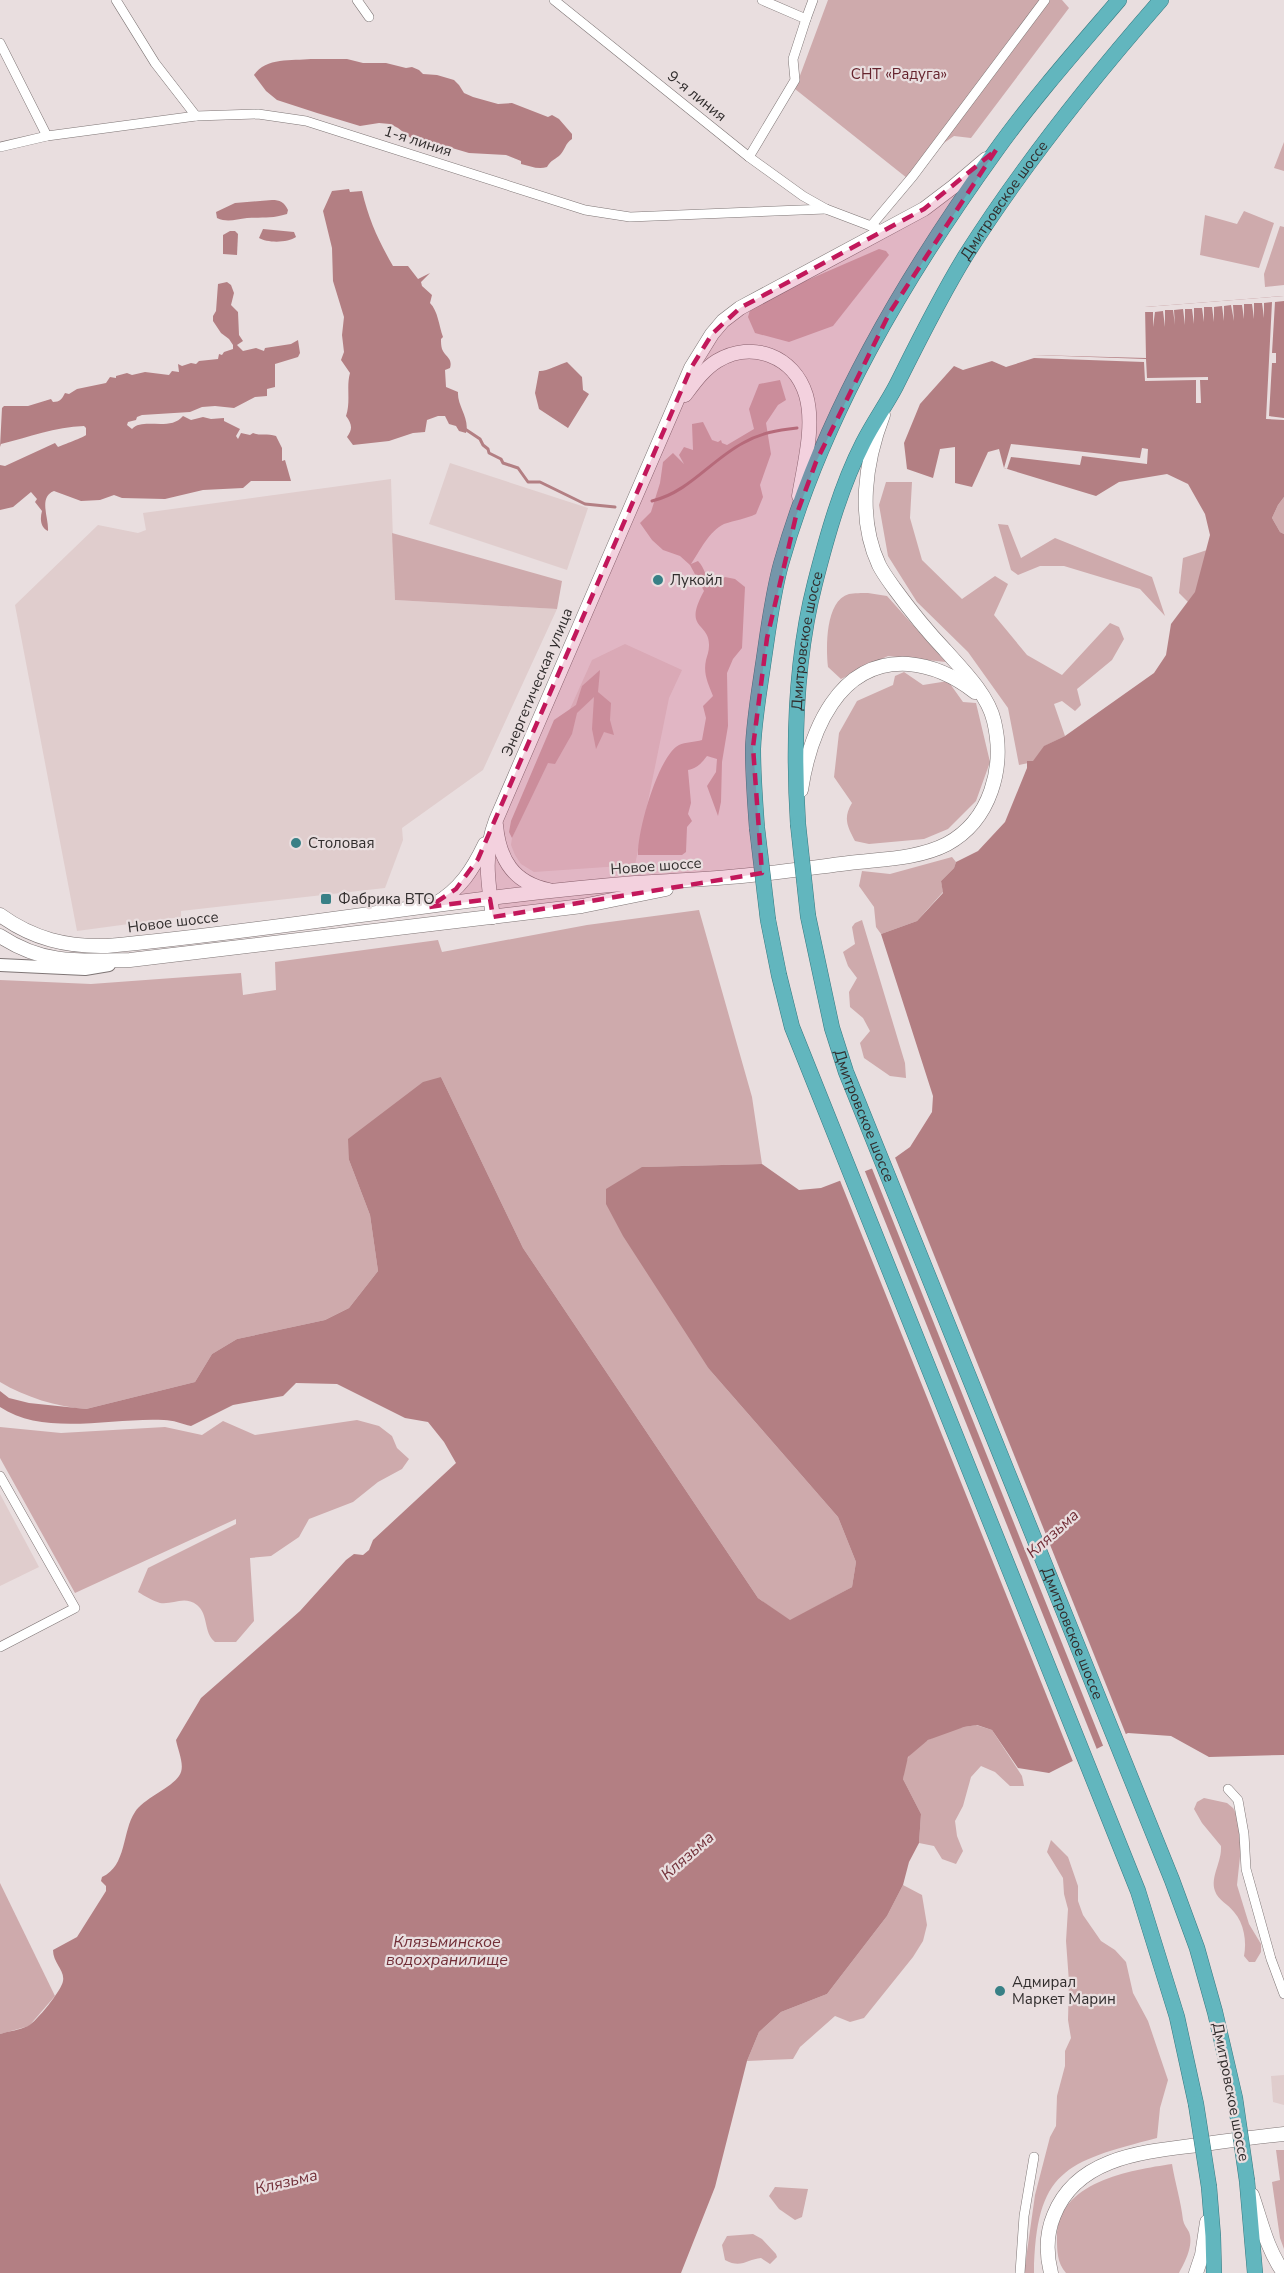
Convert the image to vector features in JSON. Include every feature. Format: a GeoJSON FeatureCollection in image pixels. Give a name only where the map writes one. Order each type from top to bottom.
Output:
{"type":"FeatureCollection","features":[{"type":"Feature","properties":{"kind":"highway"},"geometry":{"type":"LineString","coordinates":[[1119,0],[996,150],[890,312],[854,381],[821,452],[796,516],[780,567],[761,680],[753,747],[757,828],[768,920],[778,975],[792,1027],[1138,1891],[1177,2017],[1196,2104],[1209,2187],[1214,2236],[1214,2273]]}},
{"type":"Feature","properties":{"kind":"highway","name":"Дмитровское шоссе"},"geometry":{"type":"LineString","coordinates":[[1161,0],[1108,60],[998,207],[939,301],[892,393],[863,443],[830,531],[814,585],[804,639],[795,718],[797,820],[808,916],[832,1028],[861,1108],[1132,1786],[1172,1880],[1197,1948],[1215,2012],[1234,2098],[1247,2181],[1255,2273]]}},
{"type":"Feature","properties":{"kind":"main road"},"geometry":{"type":"LineString","coordinates":[[669,419],[702,350],[723,321],[777,286],[878,229],[931,203],[996,150]]}},
{"type":"Feature","properties":{"kind":"main road"},"geometry":{"type":"LineString","coordinates":[[669,419],[705,371],[727,356],[751,351],[774,357],[786,364],[802,385],[809,412],[805,460],[796,516]]}},
{"type":"Feature","properties":{"kind":"main road"},"geometry":{"type":"LineString","coordinates":[[713,879],[926,853],[947,844],[965,832],[980,815],[996,779],[998,750],[994,718],[966,674],[920,624],[879,567],[869,536],[865,504],[868,464],[892,393]]}},
{"type":"Feature","properties":{"kind":"main road","name":"Энергетическая улица"},"geometry":{"type":"LineString","coordinates":[[493,917],[487,855],[489,837],[669,419]]}},
{"type":"Feature","properties":{"kind":"main road"},"geometry":{"type":"LineString","coordinates":[[797,820],[805,764],[813,738],[839,693],[870,669],[894,664],[922,665],[957,681],[985,701]]}},
{"type":"Feature","properties":{"kind":"main road"},"geometry":{"type":"LineString","coordinates":[[496,820],[500,851],[505,862],[516,874],[531,885],[563,891]]}},
{"type":"Feature","properties":{"kind":"main road"},"geometry":{"type":"LineString","coordinates":[[429,907],[445,898],[467,877],[496,820]]}},
{"type":"Feature","properties":{"kind":"main road","name":"Новое шоссе"},"geometry":{"type":"LineString","coordinates":[[0,915],[23,930],[43,938],[70,945],[97,946],[563,891],[713,879]]}},
{"type":"Feature","properties":{"kind":"main road","name":"Новое шоссе"},"geometry":{"type":"LineString","coordinates":[[130,960],[582,906],[713,879]]}},
{"type":"Feature","properties":{"kind":"main road"},"geometry":{"type":"LineString","coordinates":[[0,936],[26,950],[68,962],[130,960]]}},
{"type":"Feature","properties":{"kind":"main road"},"geometry":{"type":"LineString","coordinates":[[1051,2273],[1047,2251],[1051,2222],[1064,2194],[1086,2173],[1120,2158],[1148,2152],[1284,2134]]}},
{"type":"Feature","properties":{"kind":"main road"},"geometry":{"type":"LineString","coordinates":[[1247,2181],[1275,2262],[1284,2273]]}},
{"type":"Feature","properties":{"kind":"main road"},"geometry":{"type":"LineString","coordinates":[[1196,2273],[1206,2234],[1209,2187]]}},
{"type":"Feature","properties":{"kind":"street"},"geometry":{"type":"LineString","coordinates":[[116,0],[155,63],[196,116]]}},
{"type":"Feature","properties":{"kind":"street"},"geometry":{"type":"LineString","coordinates":[[357,0],[369,17]]}},
{"type":"Feature","properties":{"kind":"street","name":"9-я линия"},"geometry":{"type":"LineString","coordinates":[[554,0],[749,157],[826,209]]}},
{"type":"Feature","properties":{"kind":"street"},"geometry":{"type":"LineString","coordinates":[[762,0],[806,19]]}},
{"type":"Feature","properties":{"kind":"street"},"geometry":{"type":"LineString","coordinates":[[749,157],[795,80],[793,59],[813,0]]}},
{"type":"Feature","properties":{"kind":"street"},"geometry":{"type":"LineString","coordinates":[[826,209],[878,229],[913,176],[1045,0]]}},
{"type":"Feature","properties":{"kind":"street"},"geometry":{"type":"LineString","coordinates":[[0,43],[47,136]]}},
{"type":"Feature","properties":{"kind":"street","name":"1-я линия"},"geometry":{"type":"LineString","coordinates":[[0,147],[47,136],[196,116],[258,114],[306,121],[585,210],[630,217],[826,209]]}},
{"type":"Feature","properties":{"kind":"street","name":"Новое шоссе"},"geometry":{"type":"LineString","coordinates":[[0,965],[85,969],[130,960]]}},
{"type":"Feature","properties":{"kind":"street"},"geometry":{"type":"LineString","coordinates":[[0,1476],[75,1608],[0,1647]]}},
{"type":"Feature","properties":{"kind":"street"},"geometry":{"type":"LineString","coordinates":[[1228,1789],[1238,1800],[1244,1834],[1246,1869],[1271,1959],[1284,1994]]}},
{"type":"Feature","properties":{"kind":"street"},"geometry":{"type":"LineString","coordinates":[[1020,2273],[1024,2216],[1034,2157]]}},
{"type":"Feature","properties":{"kind":"highlighted area"},"geometry":{"type":"Polygon","coordinates":[[[996,150],[890,312],[816,462],[796,516],[767,638],[753,747],[762,873],[493,917],[490,899],[429,907],[456,889],[478,859],[691,368],[712,334],[740,308],[924,209],[996,150]]]}},
{"type":"Feature","properties":{"kind":"shaded area"},"geometry":{"type":"Polygon","coordinates":[[[450,463],[588,508],[567,570],[429,524],[450,463]]]}},
{"type":"Feature","properties":{"kind":"shaded area"},"geometry":{"type":"Polygon","coordinates":[[[391,479],[395,600],[557,609],[483,770],[402,828],[403,840],[385,888],[181,911],[181,917],[77,931],[15,605],[98,525],[138,533],[146,530],[143,513],[391,479]]]}},
{"type":"Feature","properties":{"kind":"shaded area"},"geometry":{"type":"Polygon","coordinates":[[[625,644],[682,670],[669,698],[635,865],[534,872],[521,864],[515,855],[511,845],[512,838],[592,660],[625,644]]]}},
{"type":"Feature","properties":{"kind":"shaded area"},"geometry":{"type":"Polygon","coordinates":[[[0,1494],[39,1567],[0,1586],[0,1494]]]}},
{"type":"Feature","properties":{"kind":"shaded area"},"geometry":{"type":"Polygon","coordinates":[[[1284,2075],[1284,2105],[1273,2102],[1271,2076],[1284,2075]]]}},
{"type":"Feature","properties":{"kind":"green space","name":"СНТ «Радуга»"},"geometry":{"type":"Polygon","coordinates":[[[828,0],[1062,0],[1069,8],[971,138],[954,136],[938,147],[912,182],[795,89],[828,0]]]}},
{"type":"Feature","properties":{"kind":"green space"},"geometry":{"type":"Polygon","coordinates":[[[1284,142],[1284,171],[1274,168],[1284,142]]]}},
{"type":"Feature","properties":{"kind":"green space"},"geometry":{"type":"Polygon","coordinates":[[[1244,211],[1274,223],[1259,268],[1200,255],[1205,215],[1237,224],[1244,211]]]}},
{"type":"Feature","properties":{"kind":"green space"},"geometry":{"type":"Polygon","coordinates":[[[1280,226],[1284,227],[1284,285],[1265,287],[1264,274],[1280,226]]]}},
{"type":"Feature","properties":{"kind":"green space"},"geometry":{"type":"Polygon","coordinates":[[[879,249],[886,251],[889,255],[833,326],[789,342],[755,333],[748,317],[750,310],[803,282],[879,249]]]}},
{"type":"Feature","properties":{"kind":"green space"},"geometry":{"type":"Polygon","coordinates":[[[780,380],[786,400],[778,405],[766,423],[771,454],[760,485],[763,497],[756,514],[719,527],[709,536],[691,564],[698,561],[711,586],[725,577],[735,579],[745,587],[742,648],[733,659],[727,673],[728,726],[722,762],[721,802],[718,816],[707,786],[716,772],[717,759],[707,756],[699,765],[688,770],[691,803],[688,814],[692,821],[687,827],[686,852],[682,855],[638,855],[645,813],[664,764],[671,752],[679,745],[702,740],[706,718],[703,706],[713,696],[705,670],[709,648],[708,638],[696,619],[698,604],[704,591],[690,565],[680,556],[663,550],[652,540],[640,523],[651,512],[660,483],[663,462],[673,453],[684,464],[679,455],[684,447],[693,450],[692,424],[703,422],[712,440],[718,442],[721,440],[727,445],[754,429],[749,409],[759,384],[780,380]]]}},
{"type":"Feature","properties":{"kind":"green space"},"geometry":{"type":"Polygon","coordinates":[[[886,482],[912,482],[910,518],[922,560],[962,599],[995,576],[1008,584],[994,615],[1027,655],[1062,675],[1110,623],[1119,627],[1124,639],[1112,660],[1077,689],[1081,705],[1075,711],[1062,701],[1054,704],[1065,736],[1045,746],[1033,762],[1019,765],[1008,708],[968,652],[917,602],[888,556],[879,505],[886,482]]]}},
{"type":"Feature","properties":{"kind":"green space"},"geometry":{"type":"Polygon","coordinates":[[[1284,497],[1284,534],[1280,532],[1272,518],[1284,497]]]}},
{"type":"Feature","properties":{"kind":"green space"},"geometry":{"type":"Polygon","coordinates":[[[998,524],[1008,525],[1021,558],[1055,538],[1152,577],[1165,616],[1140,589],[1064,566],[1040,566],[1018,575],[1011,570],[998,524]]]}},
{"type":"Feature","properties":{"kind":"green space"},"geometry":{"type":"Polygon","coordinates":[[[392,533],[562,581],[557,609],[395,600],[392,533]]]}},
{"type":"Feature","properties":{"kind":"green space"},"geometry":{"type":"Polygon","coordinates":[[[1207,550],[1209,575],[1189,603],[1179,593],[1183,558],[1207,550]]]}},
{"type":"Feature","properties":{"kind":"green space"},"geometry":{"type":"Polygon","coordinates":[[[868,593],[887,596],[946,662],[888,656],[841,679],[828,667],[827,637],[831,615],[841,598],[849,594],[868,593]]]}},
{"type":"Feature","properties":{"kind":"green space"},"geometry":{"type":"Polygon","coordinates":[[[600,670],[598,692],[611,703],[610,720],[614,735],[604,732],[596,749],[592,729],[594,697],[577,713],[572,734],[555,764],[548,763],[512,838],[509,832],[511,821],[554,720],[576,705],[582,686],[600,670]]]}},
{"type":"Feature","properties":{"kind":"green space"},"geometry":{"type":"Polygon","coordinates":[[[904,672],[923,685],[948,681],[963,702],[976,703],[990,762],[976,801],[948,829],[924,839],[869,844],[855,841],[847,822],[852,803],[834,777],[839,733],[857,701],[893,685],[895,676],[904,672]]]}},
{"type":"Feature","properties":{"kind":"green space"},"geometry":{"type":"Polygon","coordinates":[[[952,857],[956,862],[954,868],[941,881],[943,892],[917,921],[881,934],[876,927],[874,907],[859,886],[862,871],[890,874],[952,857]]]}},
{"type":"Feature","properties":{"kind":"green space"},"geometry":{"type":"Polygon","coordinates":[[[699,910],[752,1097],[762,1164],[642,1167],[709,1369],[838,1517],[856,1562],[852,1587],[790,1621],[758,1598],[523,1248],[441,1077],[349,1160],[370,1215],[378,1271],[349,1308],[325,1320],[237,1339],[212,1354],[195,1382],[86,1409],[42,1400],[0,1382],[0,980],[91,984],[241,973],[243,995],[276,990],[275,962],[438,940],[442,952],[587,925],[699,910]]]}},
{"type":"Feature","properties":{"kind":"green space"},"geometry":{"type":"Polygon","coordinates":[[[862,920],[905,1063],[906,1078],[890,1076],[864,1058],[860,1043],[870,1031],[863,1018],[850,1007],[849,992],[857,978],[848,966],[843,952],[855,944],[852,927],[862,920]]]}},
{"type":"Feature","properties":{"kind":"green space"},"geometry":{"type":"Polygon","coordinates":[[[357,1420],[379,1426],[392,1436],[397,1448],[409,1459],[402,1469],[378,1482],[353,1502],[309,1519],[299,1537],[271,1556],[250,1558],[254,1621],[236,1642],[215,1642],[211,1638],[201,1609],[192,1602],[183,1600],[160,1603],[138,1592],[148,1568],[236,1524],[236,1519],[75,1593],[0,1458],[0,1427],[61,1433],[165,1427],[202,1435],[223,1421],[255,1435],[357,1420]]]}},
{"type":"Feature","properties":{"kind":"green space"},"geometry":{"type":"Polygon","coordinates":[[[976,1725],[992,1730],[1022,1776],[1024,1786],[1010,1786],[995,1772],[981,1766],[971,1777],[963,1806],[955,1821],[957,1836],[963,1851],[956,1864],[942,1859],[934,1846],[919,1843],[921,1814],[903,1779],[909,1756],[915,1749],[949,1731],[976,1725]]]}},
{"type":"Feature","properties":{"kind":"green space"},"geometry":{"type":"Polygon","coordinates":[[[1204,1798],[1227,1803],[1237,1815],[1241,1847],[1237,1885],[1249,1924],[1261,1944],[1261,1952],[1255,1962],[1249,1962],[1244,1956],[1244,1933],[1237,1916],[1215,1891],[1214,1880],[1221,1846],[1194,1809],[1197,1802],[1204,1798]]]}},
{"type":"Feature","properties":{"kind":"green space"},"geometry":{"type":"Polygon","coordinates":[[[1051,1840],[1068,1857],[1078,1886],[1078,1901],[1083,1915],[1101,1941],[1115,1950],[1126,1962],[1133,1993],[1148,2021],[1168,2080],[1160,2108],[1157,2138],[1125,2146],[1078,2164],[1062,2176],[1050,2191],[1041,2212],[1036,2239],[1034,2273],[1024,2273],[1035,2195],[1050,2137],[1056,2126],[1057,2096],[1065,2066],[1065,2051],[1071,2038],[1068,2020],[1069,1982],[1066,1941],[1068,1909],[1063,1878],[1047,1852],[1051,1840]]]}},
{"type":"Feature","properties":{"kind":"green space"},"geometry":{"type":"Polygon","coordinates":[[[0,1883],[55,1996],[29,2026],[0,2034],[0,1883]]]}},
{"type":"Feature","properties":{"kind":"green space"},"geometry":{"type":"Polygon","coordinates":[[[903,1885],[922,1895],[927,1925],[923,1941],[864,2018],[850,2022],[835,2016],[800,2047],[793,2059],[747,2061],[759,2032],[781,2012],[827,1994],[887,1916],[903,1885]]]}},
{"type":"Feature","properties":{"kind":"green space"},"geometry":{"type":"Polygon","coordinates":[[[1276,2150],[1284,2150],[1284,2249],[1280,2238],[1272,2182],[1280,2180],[1276,2150]]]}},
{"type":"Feature","properties":{"kind":"green space"},"geometry":{"type":"Polygon","coordinates":[[[1172,2164],[1183,2220],[1190,2237],[1188,2253],[1179,2273],[1066,2273],[1059,2261],[1057,2238],[1060,2219],[1069,2204],[1082,2192],[1117,2175],[1172,2164]]]}},
{"type":"Feature","properties":{"kind":"green space"},"geometry":{"type":"Polygon","coordinates":[[[775,2187],[808,2189],[802,2217],[795,2220],[779,2209],[769,2196],[775,2187]]]}},
{"type":"Feature","properties":{"kind":"green space"},"geometry":{"type":"Polygon","coordinates":[[[753,2234],[762,2239],[776,2254],[777,2257],[770,2264],[761,2258],[740,2264],[725,2260],[722,2245],[727,2236],[753,2234]]]}},
{"type":"Feature","properties":{"kind":"water"},"geometry":{"type":"Polygon","coordinates":[[[311,59],[347,59],[363,63],[386,63],[406,68],[412,67],[423,74],[454,80],[464,93],[473,97],[498,104],[512,103],[548,117],[552,115],[559,119],[572,134],[572,139],[547,167],[534,167],[521,164],[521,161],[506,155],[469,153],[412,139],[390,124],[360,126],[277,100],[266,91],[254,75],[265,65],[272,63],[311,59]]]}},
{"type":"Feature","properties":{"kind":"water"},"geometry":{"type":"Polygon","coordinates":[[[349,189],[350,192],[362,191],[374,230],[393,266],[408,266],[418,279],[430,273],[421,282],[422,286],[432,295],[430,303],[437,314],[443,337],[441,339],[443,352],[450,362],[450,368],[445,370],[446,387],[458,392],[466,422],[466,433],[449,424],[445,416],[438,416],[427,420],[425,432],[413,433],[389,441],[353,445],[347,437],[351,429],[346,416],[350,373],[341,360],[344,352],[342,335],[344,317],[333,281],[332,248],[323,211],[332,191],[349,189]]]}},
{"type":"Feature","properties":{"kind":"water"},"geometry":{"type":"Polygon","coordinates":[[[272,200],[283,203],[288,210],[287,214],[228,220],[217,218],[216,212],[235,203],[272,200]]]}},
{"type":"Feature","properties":{"kind":"water"},"geometry":{"type":"Polygon","coordinates":[[[263,229],[294,232],[296,237],[278,242],[267,241],[259,238],[263,229]]]}},
{"type":"Feature","properties":{"kind":"water"},"geometry":{"type":"Polygon","coordinates":[[[230,231],[238,234],[237,255],[223,254],[223,235],[230,231]]]}},
{"type":"Feature","properties":{"kind":"water"},"geometry":{"type":"Polygon","coordinates":[[[227,282],[234,293],[231,305],[238,312],[239,335],[243,341],[237,345],[243,351],[256,348],[264,351],[265,348],[291,344],[298,340],[300,353],[298,357],[275,364],[275,387],[267,389],[267,396],[255,397],[234,408],[215,406],[202,407],[190,412],[142,415],[128,422],[127,425],[132,429],[143,424],[171,423],[183,416],[191,420],[203,417],[224,418],[224,421],[240,429],[236,436],[238,439],[241,433],[276,436],[282,448],[282,461],[285,460],[291,481],[251,481],[243,488],[203,490],[165,499],[122,498],[114,495],[100,500],[81,501],[54,491],[46,498],[45,503],[48,531],[42,525],[42,511],[31,492],[13,507],[0,510],[0,465],[5,466],[55,443],[58,447],[86,435],[84,426],[73,427],[52,430],[1,444],[0,447],[2,408],[4,406],[28,406],[51,399],[53,402],[57,401],[65,393],[69,394],[77,389],[106,383],[110,377],[116,378],[116,376],[127,373],[132,375],[145,372],[169,375],[172,371],[179,372],[178,364],[182,366],[218,359],[219,354],[222,355],[233,349],[229,339],[221,333],[213,321],[218,284],[227,282]]]}},
{"type":"Feature","properties":{"kind":"water","name":"Клязьминское водохранилище"},"geometry":{"type":"Polygon","coordinates":[[[1284,296],[1284,497],[1272,518],[1280,532],[1284,534],[1284,1755],[1209,1757],[1171,1736],[1128,1733],[1049,1773],[1018,1768],[992,1730],[977,1725],[964,1727],[928,1740],[908,1757],[903,1779],[921,1814],[919,1843],[909,1862],[903,1885],[887,1916],[827,1994],[781,2012],[759,2032],[747,2061],[715,2187],[681,2273],[0,2273],[0,2034],[22,2029],[32,2023],[62,1985],[63,1977],[53,1950],[77,1937],[106,1891],[106,1886],[101,1881],[102,1877],[116,1865],[135,1812],[144,1802],[170,1785],[179,1776],[182,1764],[176,1740],[201,1698],[300,1611],[346,1560],[354,1554],[363,1555],[369,1550],[373,1540],[456,1463],[444,1442],[428,1422],[405,1418],[337,1384],[296,1383],[283,1396],[233,1405],[191,1426],[164,1420],[80,1424],[37,1421],[18,1416],[0,1407],[0,1391],[9,1398],[29,1403],[86,1409],[195,1382],[212,1354],[237,1339],[325,1320],[349,1308],[378,1271],[370,1215],[349,1160],[348,1139],[423,1082],[441,1077],[523,1248],[758,1598],[790,1620],[852,1587],[856,1562],[838,1517],[709,1369],[623,1236],[606,1204],[606,1189],[642,1167],[762,1164],[799,1190],[821,1188],[889,1162],[910,1147],[932,1112],[933,1096],[881,934],[917,921],[943,893],[941,881],[954,868],[956,862],[978,851],[1005,822],[1027,768],[1027,761],[1033,761],[1044,746],[1065,736],[1154,673],[1166,655],[1171,624],[1195,592],[1210,535],[1205,514],[1188,484],[1167,474],[1119,482],[1096,496],[1004,468],[999,449],[988,452],[972,487],[955,483],[955,447],[940,449],[933,478],[907,469],[904,443],[920,404],[954,366],[963,370],[992,361],[1006,367],[1034,358],[1034,355],[1146,358],[1145,307],[1284,296]]]}},
{"type":"Feature","properties":{"kind":"water"},"geometry":{"type":"Polygon","coordinates":[[[567,362],[582,377],[583,390],[589,394],[568,428],[539,409],[535,393],[539,371],[567,362]]]}},
{"type":"Feature","properties":{"kind":"pier"},"geometry":{"type":"Polygon","coordinates":[[[1284,296],[1284,301],[1275,302],[1272,353],[1276,353],[1276,363],[1272,363],[1269,416],[1284,418],[1284,420],[1266,419],[1272,302],[1264,303],[1264,318],[1262,303],[1254,303],[1254,319],[1252,304],[1244,304],[1244,319],[1242,305],[1233,305],[1234,321],[1231,305],[1224,306],[1224,321],[1222,306],[1214,307],[1214,322],[1212,307],[1204,307],[1204,322],[1202,308],[1194,308],[1194,324],[1192,309],[1185,309],[1185,325],[1183,309],[1174,310],[1175,325],[1173,310],[1165,310],[1165,327],[1163,311],[1155,312],[1153,327],[1153,312],[1145,312],[1145,307],[1284,296]]]}},
{"type":"Feature","properties":{"kind":"pier"},"geometry":{"type":"Polygon","coordinates":[[[1034,355],[1146,359],[1147,378],[1208,377],[1208,380],[1200,380],[1201,403],[1196,403],[1196,380],[1145,381],[1144,362],[1034,358],[1034,355]]]}},
{"type":"Feature","properties":{"kind":"pier"},"geometry":{"type":"Polygon","coordinates":[[[1011,444],[1140,458],[1142,448],[1148,449],[1147,464],[1082,456],[1080,465],[1011,457],[1007,469],[1004,468],[1011,444]]]}},
{"type":"Feature","properties":{"kind":"pier"},"geometry":{"type":"Polygon","coordinates":[[[894,1155],[1127,1737],[1104,1748],[871,1166],[894,1155]]]}},
{"type":"Feature","properties":{"kind":"pier"},"geometry":{"type":"Polygon","coordinates":[[[864,1169],[1098,1752],[1074,1764],[839,1178],[864,1169]]]}},
{"type":"Feature","properties":{"kind":"waterway"},"geometry":{"type":"LineString","coordinates":[[652,501],[677,491],[731,450],[749,440],[769,432],[797,428]]}},
{"type":"Feature","properties":{"kind":"waterway"},"geometry":{"type":"LineString","coordinates":[[465,429],[480,439],[489,453],[501,459],[503,463],[518,468],[528,482],[540,482],[585,504],[615,507]]}},
{"type":"Feature","properties":{"kind":"place","name":"Лукойл"},"geometry":{"type":"Point","coordinates":[658,580]}},
{"type":"Feature","properties":{"kind":"place","name":"Столовая"},"geometry":{"type":"Point","coordinates":[296,843]}},
{"type":"Feature","properties":{"kind":"place","name":"Фабрика ВТО"},"geometry":{"type":"Point","coordinates":[326,899]}},
{"type":"Feature","properties":{"kind":"place","name":"Адмирал Маркет Марин"},"geometry":{"type":"Point","coordinates":[1000,1991]}},
{"type":"Feature","properties":{"kind":"water label","name":"Клязьма"},"geometry":{"type":"Point","coordinates":[1052,1533]}},
{"type":"Feature","properties":{"kind":"water label","name":"Клязьма"},"geometry":{"type":"Point","coordinates":[687,1855]}},
{"type":"Feature","properties":{"kind":"water label","name":"Клязьма"},"geometry":{"type":"Point","coordinates":[286,2181]}}]}
